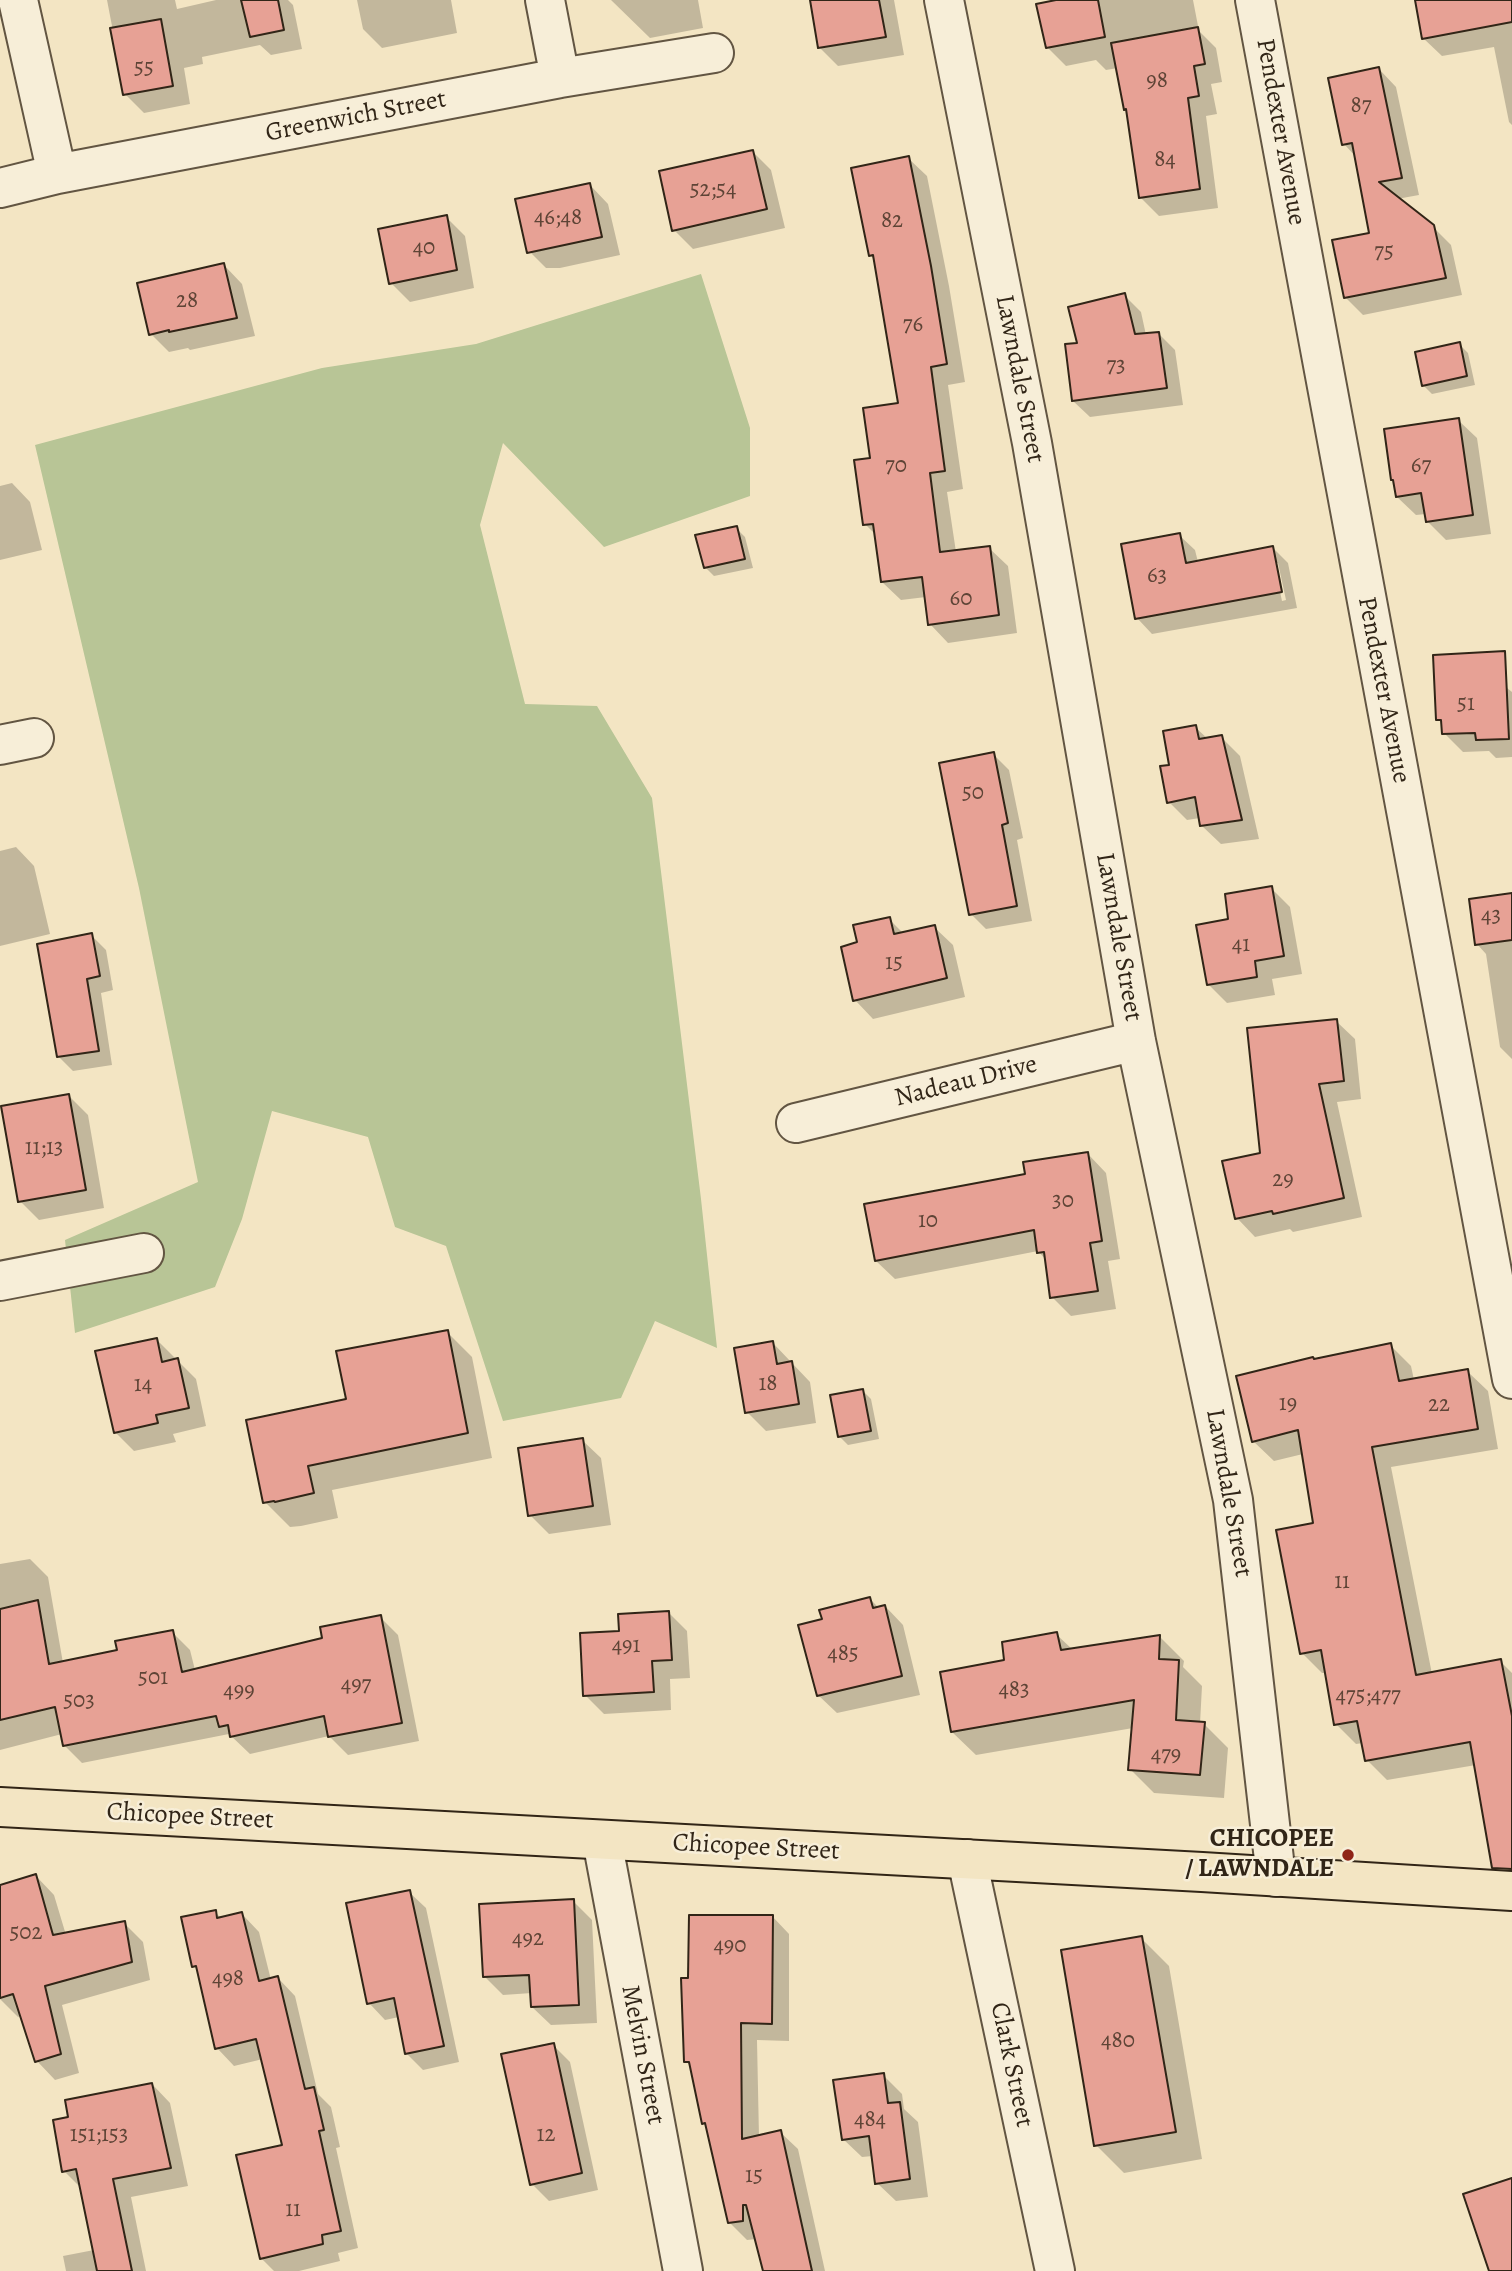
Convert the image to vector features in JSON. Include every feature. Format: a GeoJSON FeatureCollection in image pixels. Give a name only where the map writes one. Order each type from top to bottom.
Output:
{"type":"FeatureCollection","features":[{"type":"Feature","properties":{"kind":"main road","name":"Chicopee Street"},"geometry":{"type":"LineString","coordinates":[[0,1807],[1512,1891]]}},
{"type":"Feature","properties":{"kind":"street"},"geometry":{"type":"LineString","coordinates":[[18,0],[57,174]]}},
{"type":"Feature","properties":{"kind":"street"},"geometry":{"type":"LineString","coordinates":[[545,0],[560,78]]}},
{"type":"Feature","properties":{"kind":"street","name":"Lawndale Street"},"geometry":{"type":"LineString","coordinates":[[944,0],[1032,443],[1136,1041],[1233,1500],[1276,1877]]}},
{"type":"Feature","properties":{"kind":"street","name":"Pendexter Avenue"},"geometry":{"type":"LineString","coordinates":[[1255,0],[1512,1379]]}},
{"type":"Feature","properties":{"kind":"street","name":"Greenwich Street"},"geometry":{"type":"LineString","coordinates":[[0,188],[57,174],[560,78],[714,53]]}},
{"type":"Feature","properties":{"kind":"street","name":"Nadeau Drive"},"geometry":{"type":"LineString","coordinates":[[796,1123],[1136,1041]]}},
{"type":"Feature","properties":{"kind":"street"},"geometry":{"type":"LineString","coordinates":[[0,1281],[144,1253]]}},
{"type":"Feature","properties":{"kind":"street","name":"Melvin Street"},"geometry":{"type":"LineString","coordinates":[[601,1840],[683,2271]]}},
{"type":"Feature","properties":{"kind":"street","name":"Clark Street"},"geometry":{"type":"LineString","coordinates":[[967,1859],[1055,2271]]}},
{"type":"Feature","properties":{"kind":"green space"},"geometry":{"type":"Polygon","coordinates":[[[701,274],[750,428],[750,496],[604,547],[503,443],[480,525],[525,704],[597,706],[652,798],[717,1348],[655,1321],[621,1398],[503,1421],[446,1246],[395,1227],[368,1137],[272,1111],[242,1219],[215,1287],[75,1333],[65,1240],[198,1182],[139,888],[35,445],[322,368],[476,344],[701,274]]]}},
{"type":"Feature","properties":{"kind":"building"},"geometry":{"type":"Polygon","coordinates":[[[241,0],[278,0],[284,30],[250,37],[241,0]]]}},
{"type":"Feature","properties":{"kind":"building"},"geometry":{"type":"Polygon","coordinates":[[[810,0],[879,0],[886,37],[818,48],[810,0]]]}},
{"type":"Feature","properties":{"kind":"building"},"geometry":{"type":"Polygon","coordinates":[[[1056,0],[1098,0],[1105,37],[1046,48],[1036,4],[1056,0]]]}},
{"type":"Feature","properties":{"kind":"building"},"geometry":{"type":"Polygon","coordinates":[[[1415,0],[1512,0],[1512,22],[1422,39],[1415,0]]]}},
{"type":"Feature","properties":{"kind":"building"},"geometry":{"type":"Polygon","coordinates":[[[161,19],[173,86],[123,95],[110,28],[161,19]]]}},
{"type":"Feature","properties":{"kind":"building"},"geometry":{"type":"Polygon","coordinates":[[[1198,27],[1205,64],[1194,66],[1199,96],[1188,98],[1200,189],[1139,198],[1126,109],[1124,110],[1111,43],[1198,27]]]}},
{"type":"Feature","properties":{"kind":"building"},"geometry":{"type":"Polygon","coordinates":[[[1379,67],[1402,178],[1379,182],[1434,225],[1446,278],[1344,298],[1332,240],[1369,233],[1352,143],[1342,145],[1328,78],[1379,67]]]}},
{"type":"Feature","properties":{"kind":"building"},"geometry":{"type":"Polygon","coordinates":[[[753,150],[767,209],[672,231],[659,171],[753,150]]]}},
{"type":"Feature","properties":{"kind":"building"},"geometry":{"type":"Polygon","coordinates":[[[909,156],[947,364],[931,367],[945,471],[930,473],[940,552],[990,546],[999,615],[928,625],[922,577],[881,582],[873,524],[863,525],[854,460],[870,458],[863,408],[898,403],[873,255],[869,256],[851,168],[909,156]]]}},
{"type":"Feature","properties":{"kind":"building"},"geometry":{"type":"Polygon","coordinates":[[[590,183],[602,237],[527,253],[515,199],[590,183]]]}},
{"type":"Feature","properties":{"kind":"building"},"geometry":{"type":"Polygon","coordinates":[[[447,215],[457,270],[389,284],[378,229],[447,215]]]}},
{"type":"Feature","properties":{"kind":"building"},"geometry":{"type":"Polygon","coordinates":[[[224,263],[237,318],[149,335],[137,283],[224,263]]]}},
{"type":"Feature","properties":{"kind":"building"},"geometry":{"type":"Polygon","coordinates":[[[1125,293],[1135,334],[1159,332],[1167,388],[1072,401],[1065,344],[1077,343],[1068,307],[1125,293]]]}},
{"type":"Feature","properties":{"kind":"building"},"geometry":{"type":"Polygon","coordinates":[[[1460,342],[1467,376],[1422,386],[1415,352],[1460,342]]]}},
{"type":"Feature","properties":{"kind":"building"},"geometry":{"type":"Polygon","coordinates":[[[1459,418],[1473,515],[1426,522],[1421,493],[1396,497],[1384,429],[1459,418]]]}},
{"type":"Feature","properties":{"kind":"building"},"geometry":{"type":"Polygon","coordinates":[[[737,526],[745,559],[704,568],[695,535],[737,526]]]}},
{"type":"Feature","properties":{"kind":"building"},"geometry":{"type":"Polygon","coordinates":[[[1180,533],[1186,563],[1273,546],[1282,592],[1135,619],[1121,544],[1180,533]]]}},
{"type":"Feature","properties":{"kind":"building"},"geometry":{"type":"Polygon","coordinates":[[[1505,651],[1509,739],[1476,740],[1475,733],[1442,734],[1441,720],[1436,720],[1433,655],[1505,651]]]}},
{"type":"Feature","properties":{"kind":"building"},"geometry":{"type":"Polygon","coordinates":[[[1196,725],[1199,739],[1222,735],[1242,820],[1200,826],[1195,797],[1167,803],[1160,766],[1169,765],[1163,731],[1196,725]]]}},
{"type":"Feature","properties":{"kind":"building"},"geometry":{"type":"Polygon","coordinates":[[[994,752],[1008,823],[1002,825],[1017,906],[969,915],[939,763],[994,752]]]}},
{"type":"Feature","properties":{"kind":"building"},"geometry":{"type":"Polygon","coordinates":[[[1272,886],[1284,956],[1255,961],[1257,977],[1207,985],[1196,925],[1228,919],[1225,894],[1272,886]]]}},
{"type":"Feature","properties":{"kind":"building"},"geometry":{"type":"Polygon","coordinates":[[[1512,893],[1512,940],[1475,945],[1469,899],[1512,893]]]}},
{"type":"Feature","properties":{"kind":"building"},"geometry":{"type":"Polygon","coordinates":[[[890,917],[894,934],[935,925],[947,978],[853,1001],[841,947],[857,942],[853,925],[890,917]]]}},
{"type":"Feature","properties":{"kind":"building"},"geometry":{"type":"Polygon","coordinates":[[[92,933],[100,976],[87,979],[99,1051],[57,1057],[37,944],[92,933]]]}},
{"type":"Feature","properties":{"kind":"building"},"geometry":{"type":"Polygon","coordinates":[[[1337,1019],[1344,1081],[1319,1084],[1344,1198],[1273,1214],[1272,1211],[1235,1219],[1222,1161],[1260,1153],[1247,1028],[1337,1019]]]}},
{"type":"Feature","properties":{"kind":"building"},"geometry":{"type":"Polygon","coordinates":[[[69,1094],[86,1190],[18,1202],[1,1106],[69,1094]]]}},
{"type":"Feature","properties":{"kind":"building"},"geometry":{"type":"Polygon","coordinates":[[[1088,1152],[1102,1241],[1090,1243],[1098,1291],[1050,1298],[1044,1252],[1037,1253],[1034,1230],[875,1261],[864,1204],[1025,1174],[1023,1162],[1088,1152]]]}},
{"type":"Feature","properties":{"kind":"building"},"geometry":{"type":"Polygon","coordinates":[[[448,1330],[468,1433],[308,1466],[314,1493],[263,1503],[246,1420],[346,1399],[336,1351],[448,1330]]]}},
{"type":"Feature","properties":{"kind":"building"},"geometry":{"type":"Polygon","coordinates":[[[157,1338],[162,1362],[178,1358],[189,1408],[156,1415],[158,1423],[114,1433],[95,1351],[157,1338]]]}},
{"type":"Feature","properties":{"kind":"building"},"geometry":{"type":"Polygon","coordinates":[[[773,1341],[777,1364],[792,1361],[799,1404],[745,1413],[734,1348],[773,1341]]]}},
{"type":"Feature","properties":{"kind":"building"},"geometry":{"type":"Polygon","coordinates":[[[1391,1343],[1399,1381],[1468,1369],[1478,1429],[1372,1447],[1416,1675],[1501,1659],[1512,1716],[1512,1869],[1492,1868],[1470,1742],[1365,1761],[1357,1721],[1334,1725],[1321,1650],[1300,1654],[1276,1530],[1313,1523],[1298,1430],[1252,1442],[1236,1376],[1313,1357],[1314,1359],[1391,1343]]]}},
{"type":"Feature","properties":{"kind":"building"},"geometry":{"type":"Polygon","coordinates":[[[863,1389],[871,1431],[838,1437],[830,1395],[863,1389]]]}},
{"type":"Feature","properties":{"kind":"building"},"geometry":{"type":"Polygon","coordinates":[[[583,1438],[593,1506],[528,1516],[518,1448],[583,1438]]]}},
{"type":"Feature","properties":{"kind":"building"},"geometry":{"type":"Polygon","coordinates":[[[870,1597],[873,1608],[885,1605],[902,1676],[817,1696],[798,1625],[822,1619],[819,1610],[870,1597]]]}},
{"type":"Feature","properties":{"kind":"building"},"geometry":{"type":"Polygon","coordinates":[[[38,1600],[49,1664],[117,1650],[115,1641],[173,1630],[182,1672],[322,1638],[320,1627],[381,1615],[402,1723],[328,1737],[324,1716],[230,1737],[228,1725],[219,1727],[216,1716],[63,1746],[55,1707],[0,1720],[0,1609],[38,1600]]]}},
{"type":"Feature","properties":{"kind":"building"},"geometry":{"type":"Polygon","coordinates":[[[669,1611],[672,1660],[652,1661],[654,1692],[583,1696],[580,1633],[619,1631],[618,1614],[669,1611]]]}},
{"type":"Feature","properties":{"kind":"building"},"geometry":{"type":"Polygon","coordinates":[[[1057,1632],[1061,1650],[1160,1635],[1159,1659],[1179,1660],[1176,1720],[1205,1722],[1200,1775],[1128,1770],[1134,1700],[951,1732],[940,1672],[1004,1660],[1002,1642],[1057,1632]]]}},
{"type":"Feature","properties":{"kind":"building"},"geometry":{"type":"Polygon","coordinates":[[[36,1874],[53,1935],[125,1921],[132,1962],[45,1986],[61,2054],[35,2062],[13,1994],[0,1998],[0,1885],[36,1874]]]}},
{"type":"Feature","properties":{"kind":"building"},"geometry":{"type":"Polygon","coordinates":[[[410,1890],[444,2046],[405,2054],[394,1998],[367,2004],[346,1903],[410,1890]]]}},
{"type":"Feature","properties":{"kind":"building"},"geometry":{"type":"Polygon","coordinates":[[[574,1899],[579,2005],[531,2007],[529,1975],[483,1977],[479,1904],[574,1899]]]}},
{"type":"Feature","properties":{"kind":"building"},"geometry":{"type":"Polygon","coordinates":[[[216,1910],[217,1918],[242,1912],[259,1981],[278,1976],[305,2089],[314,2087],[324,2130],[319,2131],[341,2231],[322,2235],[323,2244],[260,2259],[236,2155],[282,2145],[256,2039],[215,2049],[196,1966],[192,1967],[181,1917],[216,1910]]]}},
{"type":"Feature","properties":{"kind":"building"},"geometry":{"type":"Polygon","coordinates":[[[689,1915],[773,1915],[772,2024],[741,2023],[742,2139],[781,2130],[812,2271],[763,2271],[746,2205],[743,2205],[743,2221],[728,2223],[689,2062],[684,2062],[681,1978],[688,1978],[689,1915]]]}},
{"type":"Feature","properties":{"kind":"building"},"geometry":{"type":"Polygon","coordinates":[[[1142,1936],[1176,2132],[1094,2146],[1061,1950],[1142,1936]]]}},
{"type":"Feature","properties":{"kind":"building"},"geometry":{"type":"Polygon","coordinates":[[[554,2043],[582,2173],[530,2185],[501,2054],[554,2043]]]}},
{"type":"Feature","properties":{"kind":"building"},"geometry":{"type":"Polygon","coordinates":[[[884,2073],[888,2103],[900,2102],[910,2179],[875,2184],[869,2136],[842,2140],[833,2080],[884,2073]]]}},
{"type":"Feature","properties":{"kind":"building"},"geometry":{"type":"Polygon","coordinates":[[[152,2083],[171,2168],[113,2179],[132,2271],[97,2271],[76,2169],[62,2172],[53,2120],[68,2117],[65,2100],[152,2083]]]}},
{"type":"Feature","properties":{"kind":"building"},"geometry":{"type":"Polygon","coordinates":[[[1512,2178],[1512,2271],[1489,2271],[1463,2194],[1512,2178]]]}},
{"type":"Feature","properties":{"kind":"place","name":"CHICOPEE / LAWNDALE"},"geometry":{"type":"Point","coordinates":[1348,1855]}}]}
